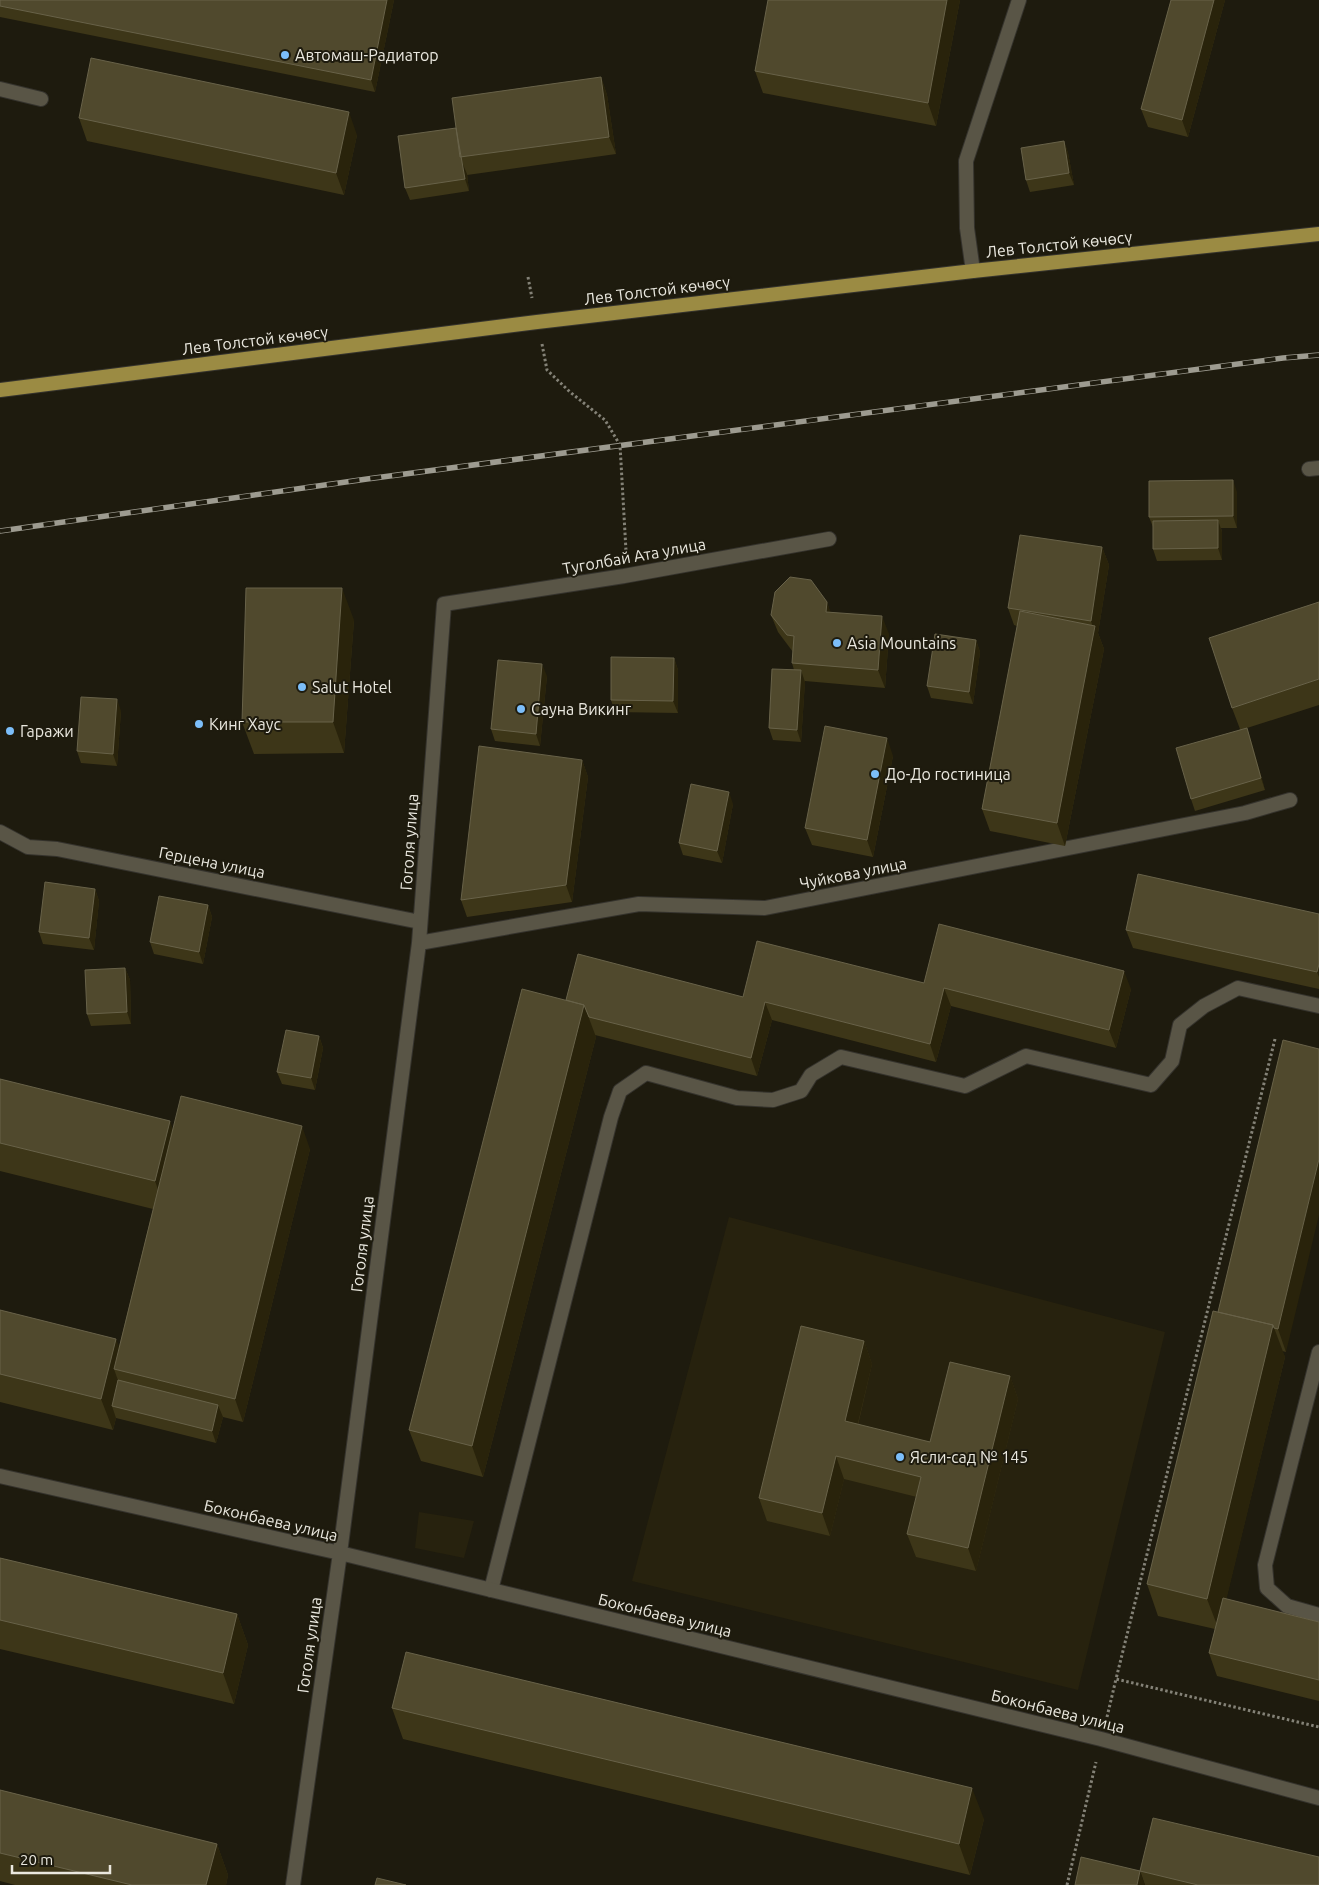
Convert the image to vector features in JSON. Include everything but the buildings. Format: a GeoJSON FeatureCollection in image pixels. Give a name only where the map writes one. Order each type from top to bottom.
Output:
{"type":"FeatureCollection","features":[{"type":"Feature","properties":{"kind":"main road","name":"Лев Толстой көчөсү"},"geometry":{"type":"LineString","coordinates":[[0,390],[537,322],[973,271],[1319,234]]}},
{"type":"Feature","properties":{"kind":"street"},"geometry":{"type":"LineString","coordinates":[[973,271],[967,228],[966,161],[1019,0]]}},
{"type":"Feature","properties":{"kind":"street"},"geometry":{"type":"LineString","coordinates":[[0,89],[41,99]]}},
{"type":"Feature","properties":{"kind":"street","name":"Туголбай Ата улица"},"geometry":{"type":"LineString","coordinates":[[444,604],[624,576],[829,539]]}},
{"type":"Feature","properties":{"kind":"street","name":"Гоголя улица"},"geometry":{"type":"LineString","coordinates":[[293,1885],[340,1553],[419,943],[444,604]]}},
{"type":"Feature","properties":{"kind":"street","name":"Чуйкова улица"},"geometry":{"type":"LineString","coordinates":[[419,943],[639,904],[765,908],[1245,813],[1290,800]]}},
{"type":"Feature","properties":{"kind":"street","name":"Герцена улица"},"geometry":{"type":"LineString","coordinates":[[0,832],[28,847],[57,849],[420,922]]}},
{"type":"Feature","properties":{"kind":"street"},"geometry":{"type":"LineString","coordinates":[[491,1590],[611,1117],[620,1090],[646,1073],[737,1098],[773,1100],[801,1091],[811,1075],[840,1057],[965,1086],[1026,1056],[1151,1085],[1172,1061],[1180,1025],[1204,1006],[1238,988],[1319,1006]]}},
{"type":"Feature","properties":{"kind":"street"},"geometry":{"type":"LineString","coordinates":[[1319,1352],[1265,1565],[1267,1588],[1287,1606],[1319,1615]]}},
{"type":"Feature","properties":{"kind":"street","name":"Боконбаева улица"},"geometry":{"type":"LineString","coordinates":[[0,1476],[340,1553],[1102,1739],[1319,1798]]}},
{"type":"Feature","properties":{"kind":"path"},"geometry":{"type":"LineString","coordinates":[[528,277],[547,370],[570,392],[605,420],[620,445],[626,540]]}},
{"type":"Feature","properties":{"kind":"path"},"geometry":{"type":"LineString","coordinates":[[1067,1885],[1116,1679],[1275,1039]]}},
{"type":"Feature","properties":{"kind":"path"},"geometry":{"type":"LineString","coordinates":[[1116,1679],[1319,1728]]}},
{"type":"Feature","properties":{"kind":"shaded area","name":"Ясли-сад № 145"},"geometry":{"type":"Polygon","coordinates":[[[729,1217],[1165,1332],[1078,1690],[632,1581],[729,1217]]]}},
{"type":"Feature","properties":{"kind":"shaded area"},"geometry":{"type":"Polygon","coordinates":[[[419,1512],[474,1521],[464,1558],[415,1548],[419,1512]]]}},
{"type":"Feature","properties":{"kind":"railway"},"geometry":{"type":"LineString","coordinates":[[0,531],[367,479],[1283,358],[1319,355]]}},
{"type":"Feature","properties":{"kind":"place","name":"Автомаш-Радиатор"},"geometry":{"type":"Point","coordinates":[285,55]}},
{"type":"Feature","properties":{"kind":"place","name":"Asia Mountains"},"geometry":{"type":"Point","coordinates":[837,643]}},
{"type":"Feature","properties":{"kind":"place","name":"Salut Hotel"},"geometry":{"type":"Point","coordinates":[302,687]}},
{"type":"Feature","properties":{"kind":"place","name":"Сауна Викинг"},"geometry":{"type":"Point","coordinates":[521,709]}},
{"type":"Feature","properties":{"kind":"place","name":"Кинг Хаус"},"geometry":{"type":"Point","coordinates":[199,724]}},
{"type":"Feature","properties":{"kind":"place","name":"Гаражи"},"geometry":{"type":"Point","coordinates":[10,731]}},
{"type":"Feature","properties":{"kind":"place","name":"До-До гостиница"},"geometry":{"type":"Point","coordinates":[875,774]}},
{"type":"Feature","properties":{"kind":"place","name":"Ясли-сад № 145"},"geometry":{"type":"Point","coordinates":[900,1457]}}]}
